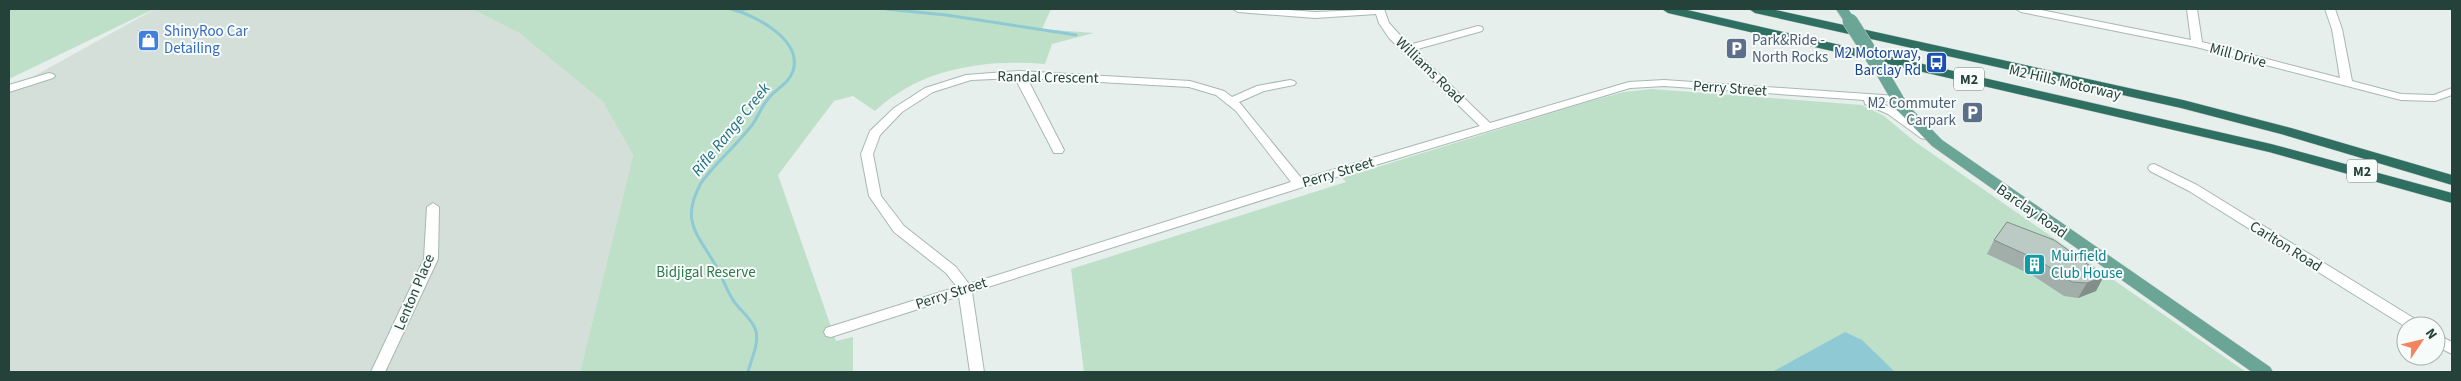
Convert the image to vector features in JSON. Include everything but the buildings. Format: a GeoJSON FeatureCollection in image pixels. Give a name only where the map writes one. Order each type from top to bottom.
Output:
{"type":"FeatureCollection","features":[{"type":"Feature","properties":{"kind":"highway","name":"M2 Hills Motorway"},"geometry":{"type":"LineString","coordinates":[[1668,9],[2271,148],[2452,198]]}},
{"type":"Feature","properties":{"kind":"highway","name":"M2 Hills Motorway"},"geometry":{"type":"LineString","coordinates":[[1755,9],[2183,104],[2296,134],[2452,180]]}},
{"type":"Feature","properties":{"kind":"main road","name":"Barclay Road"},"geometry":{"type":"LineString","coordinates":[[1842,9],[1897,99],[1912,119],[1937,144],[2264,372]]}},
{"type":"Feature","properties":{"kind":"street"},"geometry":{"type":"LineString","coordinates":[[1238,9],[1315,15],[1379,10]]}},
{"type":"Feature","properties":{"kind":"street","name":"Mill Drive"},"geometry":{"type":"LineString","coordinates":[[2021,9],[2055,13],[2197,44],[2401,97],[2435,98],[2452,91]]}},
{"type":"Feature","properties":{"kind":"street"},"geometry":{"type":"LineString","coordinates":[[2192,9],[2197,44]]}},
{"type":"Feature","properties":{"kind":"street"},"geometry":{"type":"LineString","coordinates":[[2330,9],[2337,29],[2347,84]]}},
{"type":"Feature","properties":{"kind":"street","name":"Williams Road"},"geometry":{"type":"LineString","coordinates":[[1379,10],[1384,23],[1406,49],[1488,127]]}},
{"type":"Feature","properties":{"kind":"street"},"geometry":{"type":"LineString","coordinates":[[1406,49],[1478,29]]}},
{"type":"Feature","properties":{"kind":"street"},"geometry":{"type":"LineString","coordinates":[[1019,74],[1058,150]]}},
{"type":"Feature","properties":{"kind":"street","name":"Randal Crescent"},"geometry":{"type":"LineString","coordinates":[[965,288],[951,270],[919,247],[894,222],[875,196],[867,154],[874,134],[898,110],[928,90],[970,77],[1019,74],[1174,82],[1205,87],[1232,100],[1300,184]]}},
{"type":"Feature","properties":{"kind":"street"},"geometry":{"type":"LineString","coordinates":[[9,88],[49,76]]}},
{"type":"Feature","properties":{"kind":"street"},"geometry":{"type":"LineString","coordinates":[[1232,100],[1260,88],[1290,83]]}},
{"type":"Feature","properties":{"kind":"street","name":"Perry Street"},"geometry":{"type":"LineString","coordinates":[[831,332],[965,288],[1614,88],[1664,83],[1897,99]]}},
{"type":"Feature","properties":{"kind":"street","name":"Perry Street"},"geometry":{"type":"LineString","coordinates":[[1855,97],[1892,112],[1937,144]]}},
{"type":"Feature","properties":{"kind":"street","name":"Carlton Road"},"geometry":{"type":"LineString","coordinates":[[2154,168],[2193,188],[2399,316]]}},
{"type":"Feature","properties":{"kind":"street","name":"Lenton Place"},"geometry":{"type":"LineString","coordinates":[[378,372],[431,259],[432,207]]}},
{"type":"Feature","properties":{"kind":"street"},"geometry":{"type":"LineString","coordinates":[[965,288],[977,372]]}},
{"type":"Feature","properties":{"kind":"shaded area"},"geometry":{"type":"Polygon","coordinates":[[[155,9],[472,9],[519,33],[603,102],[633,155],[580,372],[9,372],[9,90],[155,9]]]}},
{"type":"Feature","properties":{"kind":"green space"},"geometry":{"type":"Polygon","coordinates":[[[9,9],[154,9],[9,79],[9,9]]]}},
{"type":"Feature","properties":{"kind":"green space","name":"Bidjigal Reserve"},"geometry":{"type":"Polygon","coordinates":[[[472,9],[1051,9],[1042,29],[1094,33],[1052,44],[1045,64],[1000,63],[977,65],[933,76],[893,96],[875,111],[853,96],[834,101],[778,175],[836,341],[853,337],[853,372],[580,372],[633,155],[603,102],[519,33],[472,9]]]}},
{"type":"Feature","properties":{"kind":"green space"},"geometry":{"type":"Polygon","coordinates":[[[1652,89],[1862,105],[1884,116],[1914,141],[2246,372],[1084,372],[1071,269],[1346,182],[1342,178],[1591,101],[1624,92],[1652,89]]]}},
{"type":"Feature","properties":{"kind":"water"},"geometry":{"type":"Polygon","coordinates":[[[1845,332],[1862,340],[1895,372],[1772,372],[1845,332]]]}},
{"type":"Feature","properties":{"kind":"waterway","name":"Rifle Range Creek"},"geometry":{"type":"LineString","coordinates":[[731,9],[752,17],[775,31],[791,49],[794,60],[791,76],[771,95],[752,125],[701,183],[692,207],[692,217],[697,235],[716,266],[732,299],[755,327],[757,336],[756,347],[748,372]]}},
{"type":"Feature","properties":{"kind":"waterway","name":"Rifle Range Creek"},"geometry":{"type":"LineString","coordinates":[[737,10],[747,9]]}},
{"type":"Feature","properties":{"kind":"waterway"},"geometry":{"type":"LineString","coordinates":[[886,9],[946,15],[1076,35]]}},
{"type":"Feature","properties":{"kind":"place","name":"ShinyRoo Car Detailing"},"geometry":{"type":"Point","coordinates":[148,40]}},
{"type":"Feature","properties":{"kind":"place","name":"Park&Ride - North Rocks"},"geometry":{"type":"Point","coordinates":[1736,49]}},
{"type":"Feature","properties":{"kind":"place","name":"M2 Motorway, Barclay Rd"},"geometry":{"type":"Point","coordinates":[1937,62]}},
{"type":"Feature","properties":{"kind":"place","name":"M2 Commuter Carpark"},"geometry":{"type":"Point","coordinates":[1972,112]}},
{"type":"Feature","properties":{"kind":"place","name":"Muirfield Club House"},"geometry":{"type":"Point","coordinates":[2035,265]}}]}
